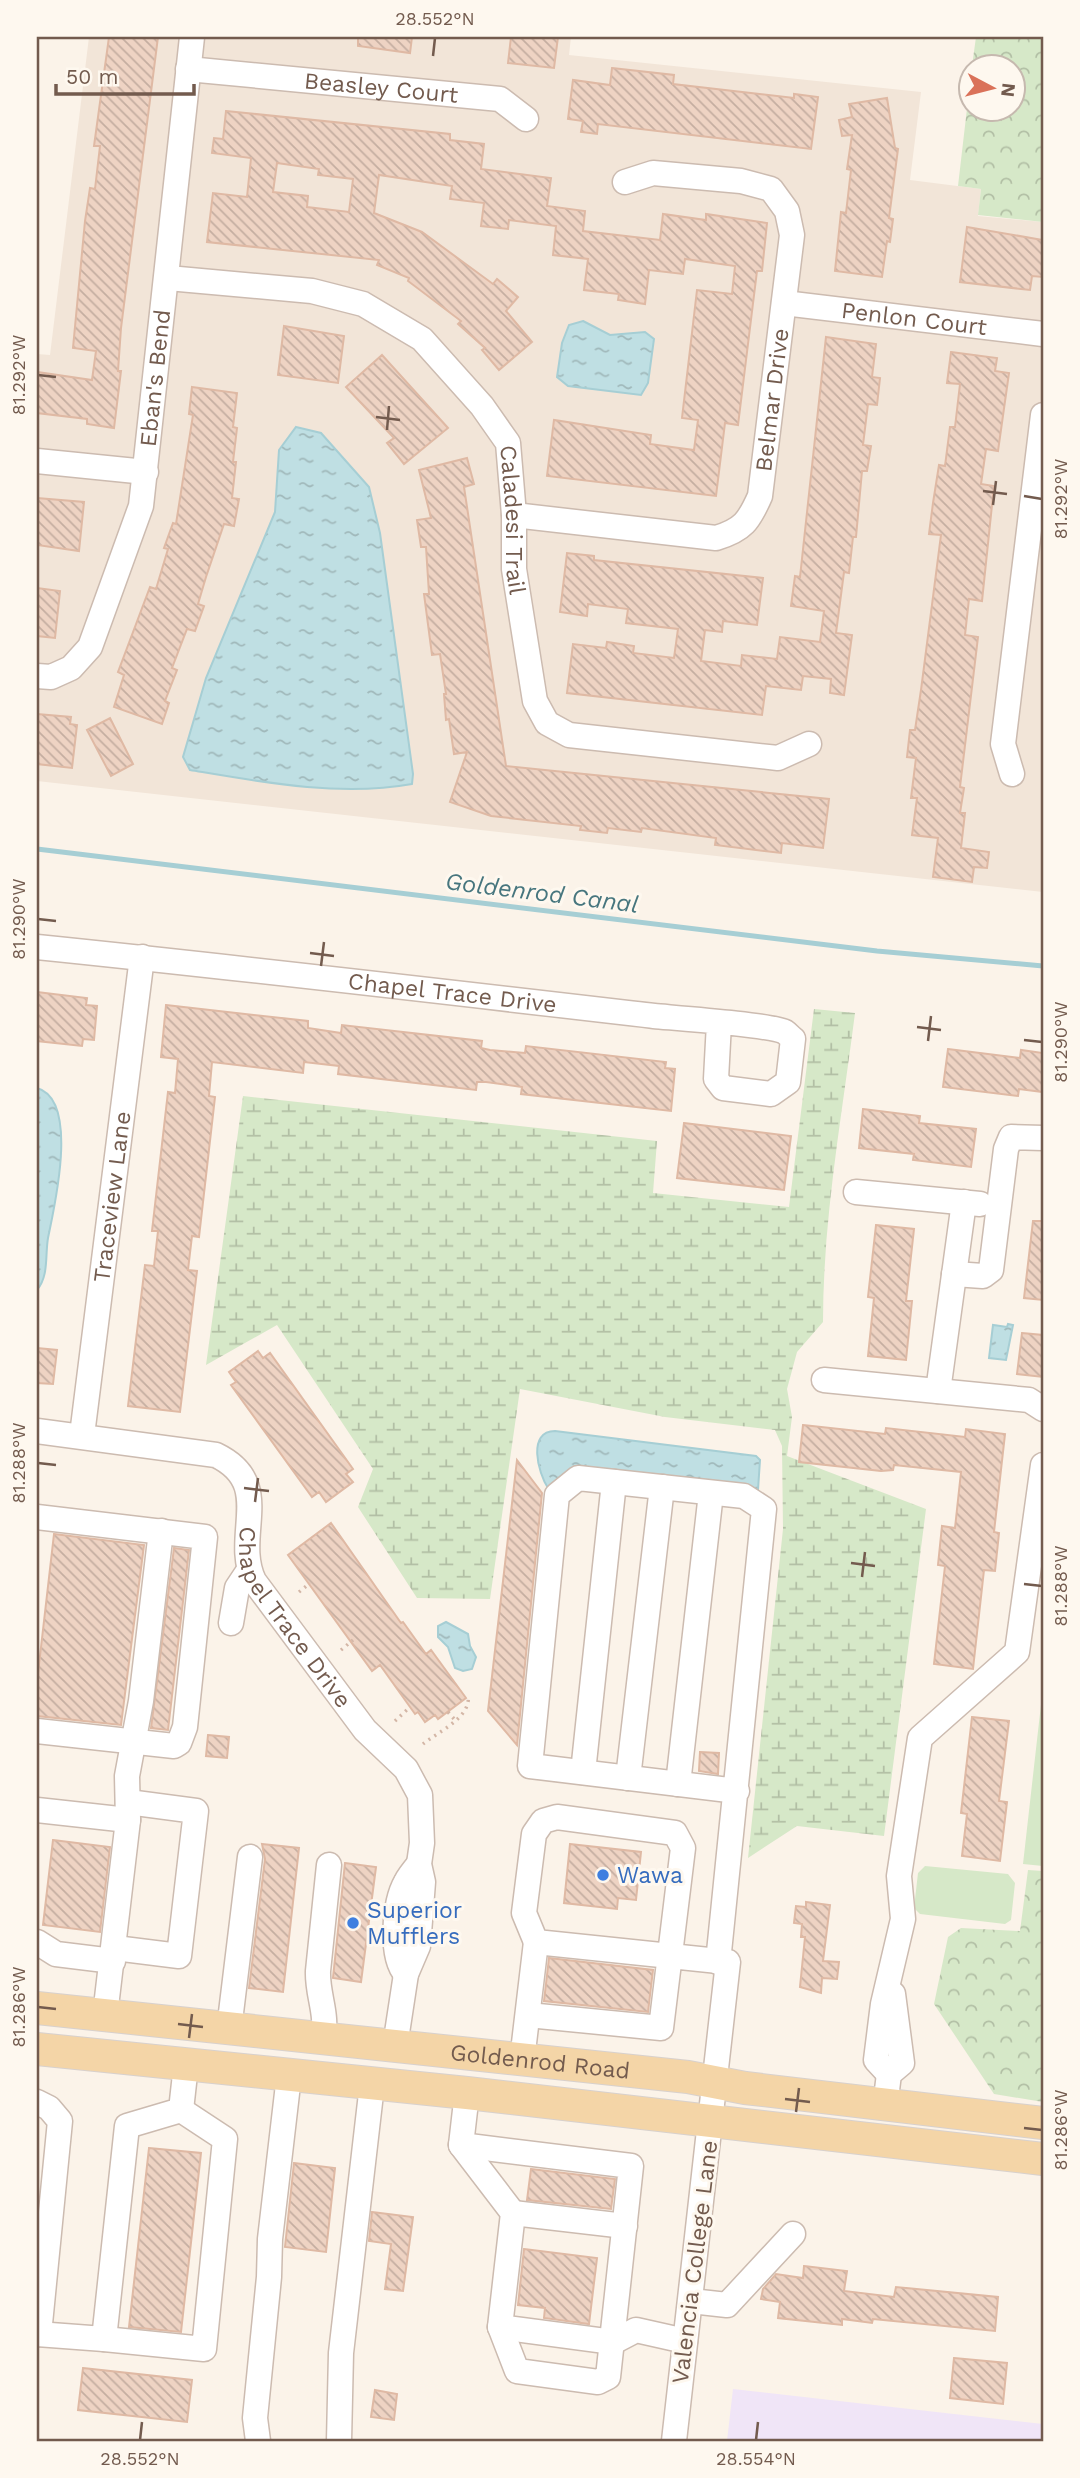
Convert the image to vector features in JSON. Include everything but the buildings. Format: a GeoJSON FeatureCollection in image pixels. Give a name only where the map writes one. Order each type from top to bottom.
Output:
{"type":"FeatureCollection","features":[{"type":"Feature","properties":{"kind":"main road","name":"Goldenrod Road"},"geometry":{"type":"LineString","coordinates":[[37,2008],[715,2082],[1043,2123]]}},
{"type":"Feature","properties":{"kind":"main road"},"geometry":{"type":"LineString","coordinates":[[43,2049],[87,2035],[98,2027],[105,2015]]}},
{"type":"Feature","properties":{"kind":"main road","name":"Goldenrod Road"},"geometry":{"type":"LineString","coordinates":[[43,2049],[372,2085],[467,2092],[1043,2159]]}},
{"type":"Feature","properties":{"kind":"street","name":"Eban's Bend"},"geometry":{"type":"LineString","coordinates":[[37,676],[51,677],[71,668],[90,647],[141,506],[168,278],[192,37]]}},
{"type":"Feature","properties":{"kind":"street","name":"Beasley Court"},"geometry":{"type":"LineString","coordinates":[[188,69],[500,99],[526,120]]}},
{"type":"Feature","properties":{"kind":"street","name":"Belmar Drive"},"geometry":{"type":"LineString","coordinates":[[514,514],[716,538],[737,532],[753,514],[760,496],[792,235],[787,211],[771,189],[741,181],[653,173],[625,182]]}},
{"type":"Feature","properties":{"kind":"street","name":"Caladesi Trail"},"geometry":{"type":"LineString","coordinates":[[168,278],[312,291],[363,304],[422,339],[482,406],[508,443],[514,514],[514,569],[535,701],[547,723],[569,735],[778,758],[809,744]]}},
{"type":"Feature","properties":{"kind":"street","name":"Penlon Court"},"geometry":{"type":"LineString","coordinates":[[784,303],[1043,334]]}},
{"type":"Feature","properties":{"kind":"street"},"geometry":{"type":"LineString","coordinates":[[1012,774],[1003,744],[1043,415]]}},
{"type":"Feature","properties":{"kind":"street"},"geometry":{"type":"LineString","coordinates":[[37,461],[146,472]]}},
{"type":"Feature","properties":{"kind":"street","name":"Chapel Trace Drive"},"geometry":{"type":"LineString","coordinates":[[37,947],[784,1031],[793,1039],[788,1082],[771,1094],[723,1088],[716,1079],[719,1024]]}},
{"type":"Feature","properties":{"kind":"street","name":"Traceview Lane"},"geometry":{"type":"LineString","coordinates":[[82,1435],[142,957]]}},
{"type":"Feature","properties":{"kind":"street"},"geometry":{"type":"LineString","coordinates":[[954,1274],[984,1276],[991,1269],[1006,1149],[1011,1136],[1043,1138]]}},
{"type":"Feature","properties":{"kind":"street"},"geometry":{"type":"LineString","coordinates":[[856,1192],[998,1207]]}},
{"type":"Feature","properties":{"kind":"street"},"geometry":{"type":"LineString","coordinates":[[938,1391],[964,1202]]}},
{"type":"Feature","properties":{"kind":"street"},"geometry":{"type":"LineString","coordinates":[[824,1380],[1029,1400],[1043,1409]]}},
{"type":"Feature","properties":{"kind":"street","name":"Chapel Trace Drive"},"geometry":{"type":"LineString","coordinates":[[37,1431],[209,1453],[235,1466],[248,1486],[246,1557],[249,1570],[344,1703],[410,1776],[420,1796],[421,1873],[437,1906],[435,1931],[428,1951],[406,1974],[395,2046]]}},
{"type":"Feature","properties":{"kind":"street"},"geometry":{"type":"LineString","coordinates":[[885,2105],[888,2074],[876,2060],[883,2004],[904,1919],[899,1876],[920,1738],[1017,1652],[1043,1465]]}},
{"type":"Feature","properties":{"kind":"street"},"geometry":{"type":"LineString","coordinates":[[536,1942],[718,1962],[737,1791],[764,1509],[744,1496],[578,1478],[557,1495],[530,1766],[737,1791]]}},
{"type":"Feature","properties":{"kind":"street"},"geometry":{"type":"LineString","coordinates":[[583,1772],[614,1482]]}},
{"type":"Feature","properties":{"kind":"street"},"geometry":{"type":"LineString","coordinates":[[628,1778],[662,1487]]}},
{"type":"Feature","properties":{"kind":"street"},"geometry":{"type":"LineString","coordinates":[[678,1784],[711,1493]]}},
{"type":"Feature","properties":{"kind":"street"},"geometry":{"type":"LineString","coordinates":[[37,1517],[205,1537],[185,1727],[179,1743],[174,1746],[37,1731]]}},
{"type":"Feature","properties":{"kind":"street"},"geometry":{"type":"LineString","coordinates":[[105,2015],[114,1954],[128,1811],[127,1776],[161,1531]]}},
{"type":"Feature","properties":{"kind":"street"},"geometry":{"type":"LineString","coordinates":[[231,1623],[237,1588],[249,1570]]}},
{"type":"Feature","properties":{"kind":"street"},"geometry":{"type":"LineString","coordinates":[[37,1810],[196,1811],[179,1956],[56,1954],[37,1942]]}},
{"type":"Feature","properties":{"kind":"street"},"geometry":{"type":"LineString","coordinates":[[522,2060],[536,1942],[524,1913],[534,1834],[543,1821],[558,1817],[668,1830],[680,1839],[683,1849],[661,2028],[528,2015]]}},
{"type":"Feature","properties":{"kind":"street"},"geometry":{"type":"LineString","coordinates":[[229,2029],[250,1857]]}},
{"type":"Feature","properties":{"kind":"street"},"geometry":{"type":"LineString","coordinates":[[322,2040],[326,2017],[318,1988],[318,1971],[329,1865]]}},
{"type":"Feature","properties":{"kind":"street","name":"Chapel Trace Drive"},"geometry":{"type":"LineString","coordinates":[[406,1974],[395,1955],[399,1908],[405,1883],[421,1873]]}},
{"type":"Feature","properties":{"kind":"street","name":"Valencia College Lane"},"geometry":{"type":"LineString","coordinates":[[674,2441],[728,1962],[718,1962]]}},
{"type":"Feature","properties":{"kind":"street"},"geometry":{"type":"LineString","coordinates":[[181,2110],[186,2065]]}},
{"type":"Feature","properties":{"kind":"street"},"geometry":{"type":"LineString","coordinates":[[258,2441],[255,2418],[269,2277],[270,2239],[289,2076]]}},
{"type":"Feature","properties":{"kind":"street"},"geometry":{"type":"LineString","coordinates":[[339,2441],[341,2353],[372,2085]]}},
{"type":"Feature","properties":{"kind":"street"},"geometry":{"type":"LineString","coordinates":[[461,2145],[631,2166],[610,2371],[604,2381],[524,2374],[517,2371],[511,2361],[500,2327],[513,2213],[461,2145],[467,2092]]}},
{"type":"Feature","properties":{"kind":"street"},"geometry":{"type":"LineString","coordinates":[[37,2102],[49,2108],[60,2122],[38,2334],[204,2349],[225,2139],[181,2110],[127,2126],[104,2339]]}},
{"type":"Feature","properties":{"kind":"street"},"geometry":{"type":"LineString","coordinates":[[513,2213],[625,2226]]}},
{"type":"Feature","properties":{"kind":"street"},"geometry":{"type":"LineString","coordinates":[[691,2301],[727,2305],[793,2234]]}},
{"type":"Feature","properties":{"kind":"street"},"geometry":{"type":"LineString","coordinates":[[500,2327],[613,2342],[636,2330],[685,2342]]}},
{"type":"Feature","properties":{"kind":"path"},"geometry":{"type":"LineString","coordinates":[[299,1592],[310,1583]]}},
{"type":"Feature","properties":{"kind":"path"},"geometry":{"type":"LineString","coordinates":[[341,1650],[352,1640]]}},
{"type":"Feature","properties":{"kind":"path"},"geometry":{"type":"LineString","coordinates":[[423,1745],[455,1720],[469,1705],[468,1695]]}},
{"type":"Feature","properties":{"kind":"path"},"geometry":{"type":"LineString","coordinates":[[395,1721],[410,1707]]}},
{"type":"Feature","properties":{"kind":"path"},"geometry":{"type":"LineString","coordinates":[[448,1712],[455,1720]]}},
{"type":"Feature","properties":{"kind":"shaded area"},"geometry":{"type":"Polygon","coordinates":[[[89,37],[571,37],[569,55],[921,92],[910,180],[981,189],[978,216],[1043,222],[1043,892],[37,781],[37,354],[50,355],[89,37]]]}},
{"type":"Feature","properties":{"kind":"shaded area"},"geometry":{"type":"Polygon","coordinates":[[[733,2389],[1043,2424],[1043,2441],[727,2441],[733,2389]]]}},
{"type":"Feature","properties":{"kind":"green space"},"geometry":{"type":"Polygon","coordinates":[[[976,37],[1043,37],[1043,222],[978,215],[981,189],[958,186],[965,122],[1028,122],[1028,52],[974,52],[976,37]]]}},
{"type":"Feature","properties":{"kind":"green space"},"geometry":{"type":"Polygon","coordinates":[[[814,1009],[855,1013],[826,1244],[823,1322],[797,1352],[787,1389],[792,1417],[787,1456],[926,1509],[884,1836],[797,1826],[748,1858],[783,1529],[782,1446],[775,1430],[665,1417],[520,1389],[490,1599],[417,1598],[358,1507],[373,1469],[277,1325],[206,1365],[243,1096],[657,1141],[653,1193],[789,1207],[814,1009]]]}},
{"type":"Feature","properties":{"kind":"green space"},"geometry":{"type":"Polygon","coordinates":[[[1043,1687],[1043,1866],[1023,1864],[1043,1687]]]}},
{"type":"Feature","properties":{"kind":"green space"},"geometry":{"type":"Polygon","coordinates":[[[925,1866],[1008,1874],[1015,1883],[1011,1920],[1005,1924],[920,1914],[914,1908],[918,1873],[925,1866]]]}},
{"type":"Feature","properties":{"kind":"green space"},"geometry":{"type":"Polygon","coordinates":[[[1028,1870],[1043,1871],[1043,2102],[994,2094],[934,2004],[948,1937],[961,1928],[1020,1931],[1028,1870]]]}},
{"type":"Feature","properties":{"kind":"water"},"geometry":{"type":"Polygon","coordinates":[[[583,321],[610,335],[645,332],[654,339],[648,383],[641,395],[568,386],[557,377],[562,343],[569,325],[583,321]]]}},
{"type":"Feature","properties":{"kind":"water"},"geometry":{"type":"Polygon","coordinates":[[[296,427],[321,433],[369,487],[380,533],[413,774],[412,784],[357,789],[272,783],[190,770],[183,757],[206,678],[275,512],[279,450],[296,427]]]}},
{"type":"Feature","properties":{"kind":"water"},"geometry":{"type":"Polygon","coordinates":[[[37,1088],[50,1097],[58,1112],[61,1156],[45,1272],[37,1290],[37,1088]]]}},
{"type":"Feature","properties":{"kind":"water"},"geometry":{"type":"Polygon","coordinates":[[[1008,1324],[1013,1325],[1006,1360],[989,1358],[993,1325],[1007,1327],[1008,1324]]]}},
{"type":"Feature","properties":{"kind":"water"},"geometry":{"type":"Polygon","coordinates":[[[555,1431],[756,1456],[760,1460],[758,1490],[573,1471],[562,1475],[548,1488],[538,1463],[538,1445],[546,1433],[555,1431]]]}},
{"type":"Feature","properties":{"kind":"water"},"geometry":{"type":"Polygon","coordinates":[[[446,1622],[468,1634],[476,1657],[472,1669],[463,1671],[455,1668],[448,1647],[438,1637],[438,1626],[446,1622]]]}},
{"type":"Feature","properties":{"kind":"waterway","name":"Goldenrod Canal"},"geometry":{"type":"LineString","coordinates":[[37,849],[877,951],[1043,966]]}},
{"type":"Feature","properties":{"kind":"place","name":"Wawa"},"geometry":{"type":"Point","coordinates":[603,1875]}},
{"type":"Feature","properties":{"kind":"place","name":"Superior Mufflers"},"geometry":{"type":"Point","coordinates":[353,1923]}}]}
